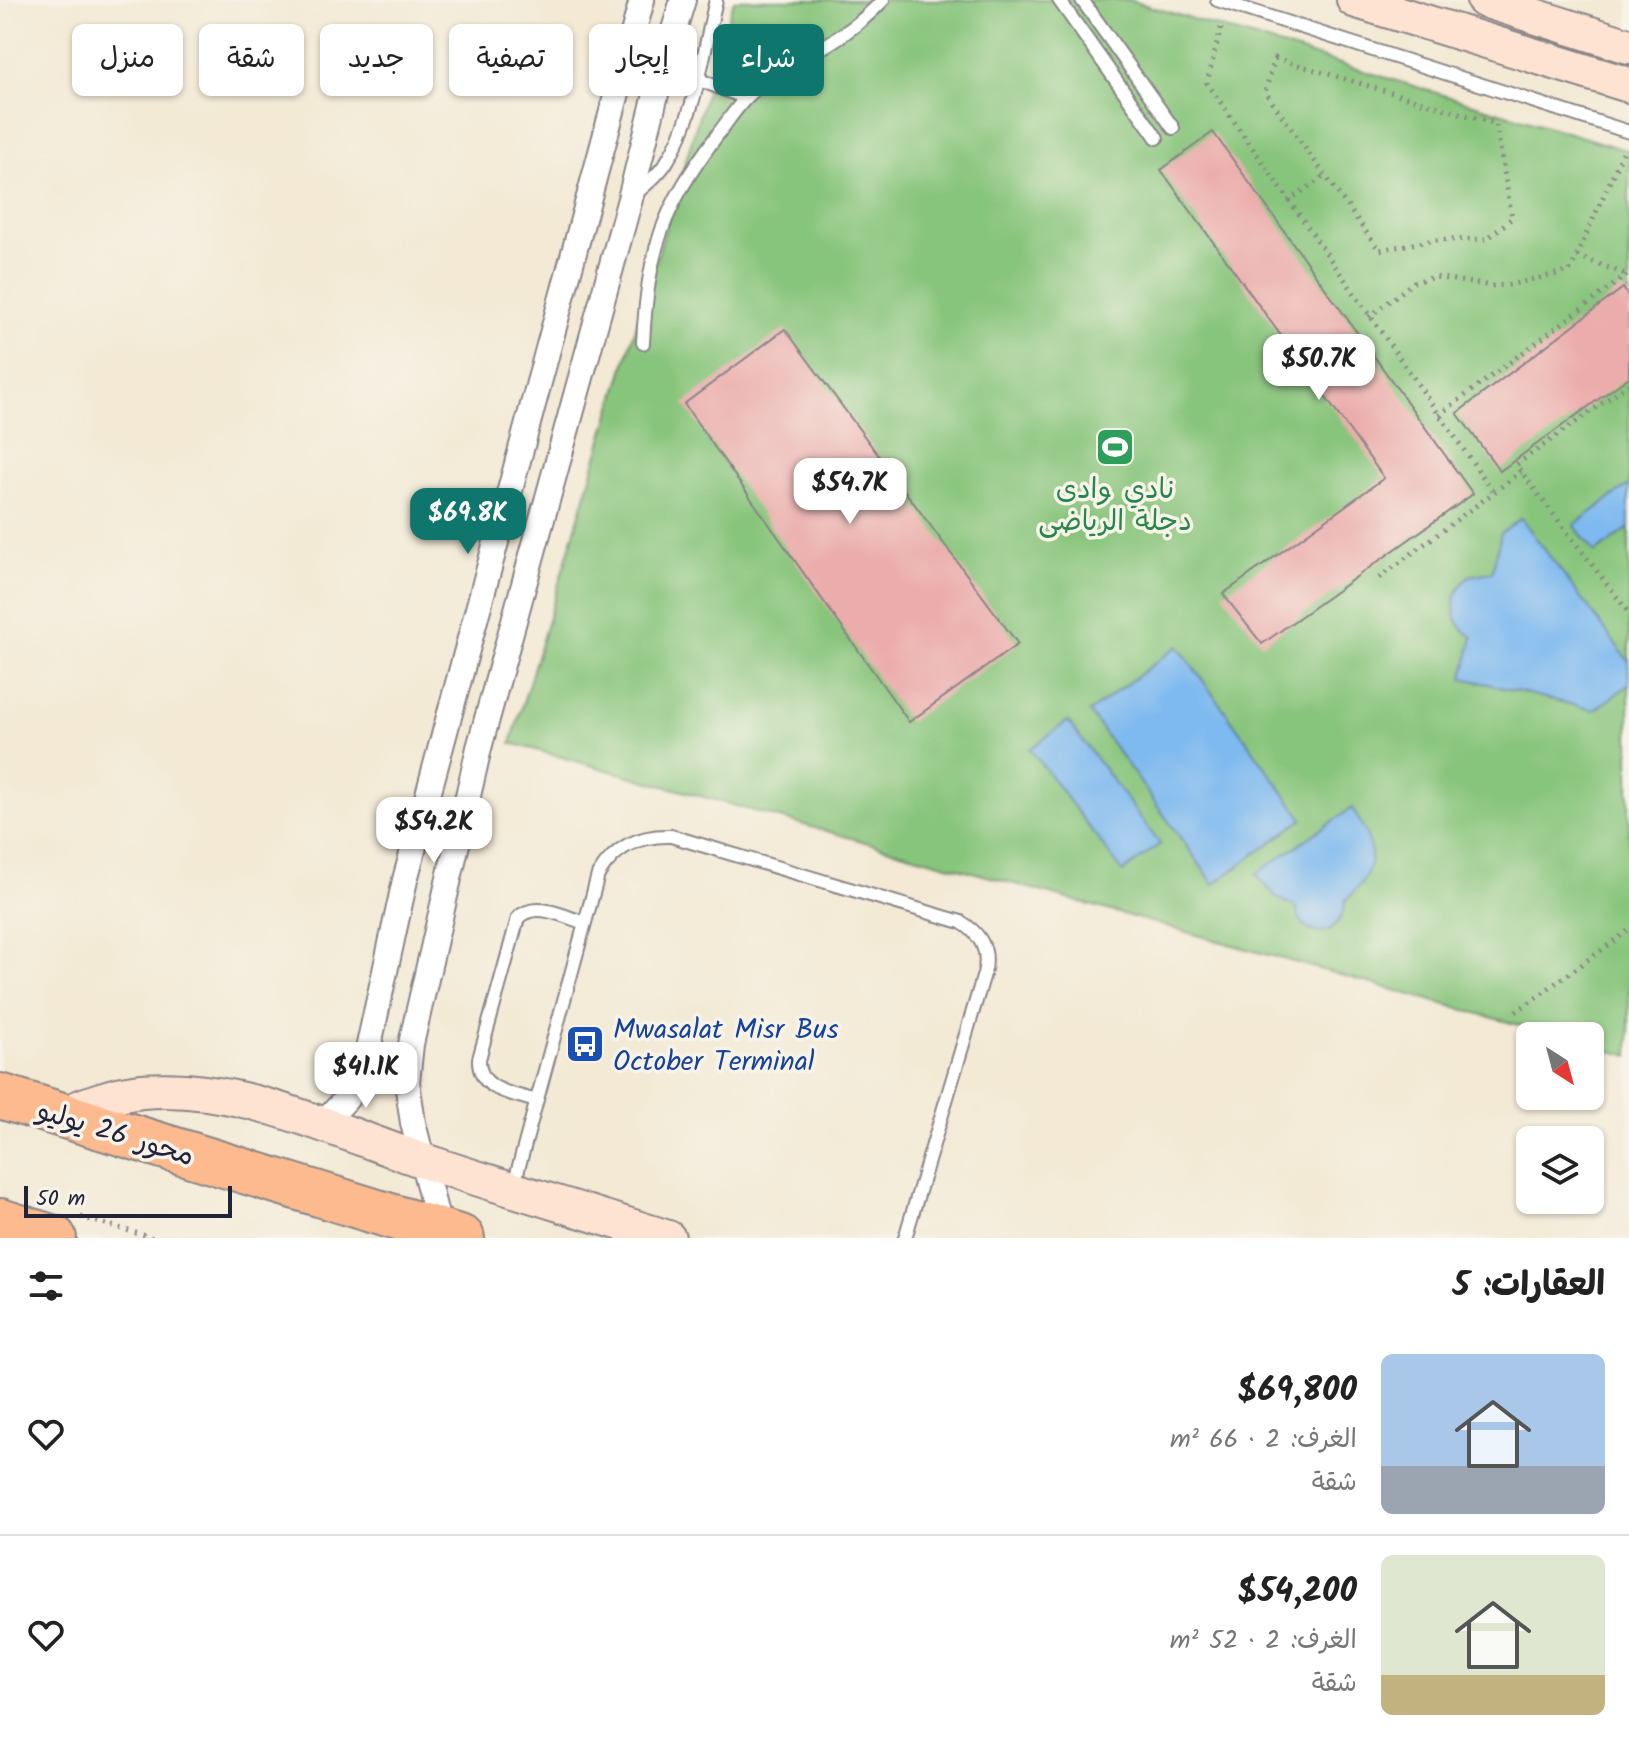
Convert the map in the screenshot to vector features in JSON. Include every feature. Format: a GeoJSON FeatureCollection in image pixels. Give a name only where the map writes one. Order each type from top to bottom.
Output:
{"type":"FeatureCollection","features":[{"type":"Feature","properties":{"kind":"highway","name":"محور 26 يوليو"},"geometry":{"type":"LineString","coordinates":[[0,1096],[451,1235]]}},
{"type":"Feature","properties":{"kind":"highway"},"geometry":{"type":"LineString","coordinates":[[0,1221],[54,1238]]}},
{"type":"Feature","properties":{"kind":"street"},"geometry":{"type":"LineString","coordinates":[[636,24],[642,0]]}},
{"type":"Feature","properties":{"kind":"street"},"geometry":{"type":"LineString","coordinates":[[676,24],[683,0]]}},
{"type":"Feature","properties":{"kind":"street"},"geometry":{"type":"LineString","coordinates":[[1354,0],[1629,85]]}},
{"type":"Feature","properties":{"kind":"street"},"geometry":{"type":"LineString","coordinates":[[1484,0],[1629,46]]}},
{"type":"Feature","properties":{"kind":"street"},"geometry":{"type":"LineString","coordinates":[[322,1125],[347,1098],[365,1063],[405,880],[617,96]]}},
{"type":"Feature","properties":{"kind":"street"},"geometry":{"type":"LineString","coordinates":[[451,1235],[423,1161],[407,1082],[411,1044],[479,748],[656,96]]}},
{"type":"Feature","properties":{"kind":"street"},"geometry":{"type":"LineString","coordinates":[[405,880],[445,896]]}},
{"type":"Feature","properties":{"kind":"street"},"geometry":{"type":"LineString","coordinates":[[61,1115],[100,1099],[142,1091],[185,1092],[278,1109],[423,1161],[668,1238]]}},
{"type":"Feature","properties":{"kind":"lane"},"geometry":{"type":"LineString","coordinates":[[716,0],[697,79],[746,98]]}},
{"type":"Feature","properties":{"kind":"lane"},"geometry":{"type":"LineString","coordinates":[[643,343],[645,298],[651,265],[672,203],[692,169],[746,98],[769,79],[840,37],[883,0]]}},
{"type":"Feature","properties":{"kind":"lane"},"geometry":{"type":"LineString","coordinates":[[1059,0],[1157,138]]}},
{"type":"Feature","properties":{"kind":"lane"},"geometry":{"type":"LineString","coordinates":[[1082,0],[1173,128]]}},
{"type":"Feature","properties":{"kind":"lane"},"geometry":{"type":"LineString","coordinates":[[1217,0],[1629,132]]}},
{"type":"Feature","properties":{"kind":"lane"},"geometry":{"type":"LineString","coordinates":[[1077,26],[1092,15]]}},
{"type":"Feature","properties":{"kind":"lane"},"geometry":{"type":"LineString","coordinates":[[630,199],[664,166],[678,142],[692,96]]}},
{"type":"Feature","properties":{"kind":"lane"},"geometry":{"type":"LineString","coordinates":[[513,1189],[598,875],[606,863],[628,844],[656,835],[671,836],[961,922],[977,934],[986,953],[984,974],[905,1238]]}},
{"type":"Feature","properties":{"kind":"lane"},"geometry":{"type":"LineString","coordinates":[[536,1101],[491,1087],[478,1067],[516,923],[522,914],[537,909],[585,923]]}},
{"type":"Feature","properties":{"kind":"path"},"geometry":{"type":"LineString","coordinates":[[1221,28],[1207,83],[1494,493]]}},
{"type":"Feature","properties":{"kind":"path"},"geometry":{"type":"LineString","coordinates":[[1275,58],[1496,124],[1512,218],[1487,239],[1435,240],[1379,250],[1325,176],[1265,92],[1275,58]]}},
{"type":"Feature","properties":{"kind":"path"},"geometry":{"type":"LineString","coordinates":[[1369,317],[1414,282],[1435,277],[1499,286],[1570,271],[1624,149]]}},
{"type":"Feature","properties":{"kind":"path"},"geometry":{"type":"LineString","coordinates":[[1288,201],[1325,176]]}},
{"type":"Feature","properties":{"kind":"path"},"geometry":{"type":"LineString","coordinates":[[1577,256],[1628,275]]}},
{"type":"Feature","properties":{"kind":"path"},"geometry":{"type":"LineString","coordinates":[[1439,415],[1628,275]]}},
{"type":"Feature","properties":{"kind":"path"},"geometry":{"type":"LineString","coordinates":[[1628,609],[1516,465],[1629,384]]}},
{"type":"Feature","properties":{"kind":"path"},"geometry":{"type":"LineString","coordinates":[[1379,578],[1521,472]]}},
{"type":"Feature","properties":{"kind":"path"},"geometry":{"type":"LineString","coordinates":[[1516,1012],[1629,930]]}},
{"type":"Feature","properties":{"kind":"green space","name":"نادي وادى دجلة الرياضى"},"geometry":{"type":"Polygon","coordinates":[[[734,0],[1129,0],[1629,151],[1629,1056],[1604,1049],[1604,1022],[1516,1024],[511,743],[713,70],[713,96],[824,96],[824,24],[727,24],[734,0]]]}},
{"type":"Feature","properties":{"kind":"water"},"geometry":{"type":"Polygon","coordinates":[[[1629,485],[1629,528],[1595,553],[1574,525],[1629,485]]]}},
{"type":"Feature","properties":{"kind":"water"},"geometry":{"type":"Polygon","coordinates":[[[1521,518],[1629,662],[1629,685],[1594,710],[1463,678],[1473,637],[1455,616],[1458,591],[1469,576],[1492,572],[1501,533],[1521,518]]]}},
{"type":"Feature","properties":{"kind":"water"},"geometry":{"type":"Polygon","coordinates":[[[1178,646],[1303,819],[1214,884],[1089,712],[1178,646]]]}},
{"type":"Feature","properties":{"kind":"water"},"geometry":{"type":"Polygon","coordinates":[[[1068,721],[1160,844],[1123,872],[1030,749],[1068,721]]]}},
{"type":"Feature","properties":{"kind":"water"},"geometry":{"type":"Polygon","coordinates":[[[1352,808],[1370,846],[1369,867],[1365,878],[1345,901],[1337,923],[1322,932],[1314,931],[1300,919],[1296,907],[1276,897],[1256,874],[1352,808]]]}},
{"type":"Feature","properties":{"kind":"building"},"geometry":{"type":"Polygon","coordinates":[[[1213,132],[1473,494],[1262,644],[1223,594],[1384,478],[1161,170],[1213,132]]]}},
{"type":"Feature","properties":{"kind":"building"},"geometry":{"type":"Polygon","coordinates":[[[1623,288],[1629,297],[1629,377],[1500,471],[1457,413],[1623,288]]]}},
{"type":"Feature","properties":{"kind":"building"},"geometry":{"type":"Polygon","coordinates":[[[785,329],[1018,644],[909,722],[684,404],[785,329]]]}},
{"type":"Feature","properties":{"kind":"place","name":"نادي وادى دجلة الرياضى"},"geometry":{"type":"Point","coordinates":[1115,447]}},
{"type":"Feature","properties":{"kind":"place","name":"Mwasalat Misr Bus October Terminal"},"geometry":{"type":"Point","coordinates":[585,1044]}}]}
